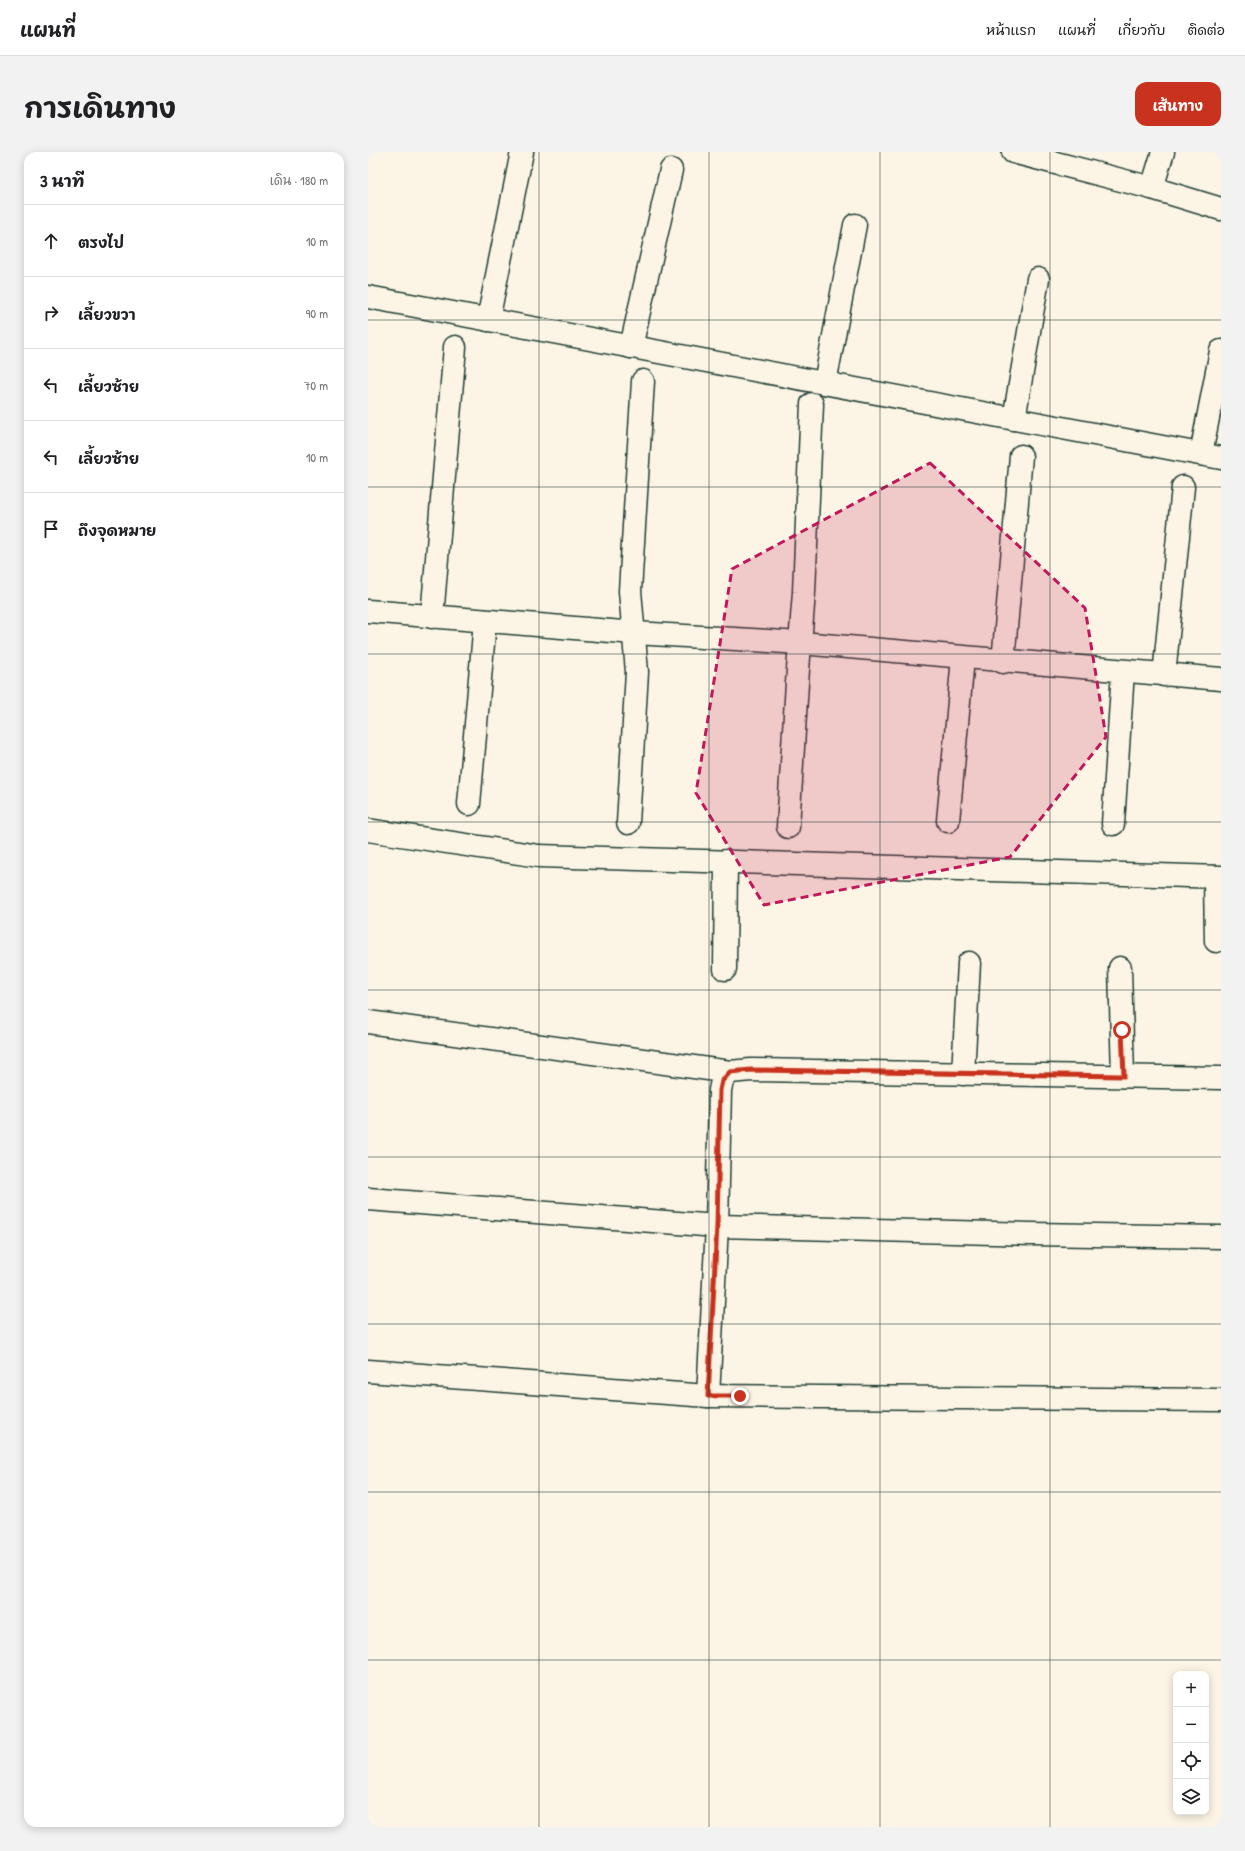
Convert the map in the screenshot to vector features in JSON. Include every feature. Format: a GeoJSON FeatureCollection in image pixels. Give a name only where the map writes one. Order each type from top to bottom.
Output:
{"type":"FeatureCollection","features":[{"type":"Feature","properties":{"kind":"street"},"geometry":{"type":"LineString","coordinates":[[488,320],[522,152]]}},
{"type":"Feature","properties":{"kind":"street"},"geometry":{"type":"LineString","coordinates":[[1013,152],[1152,188],[1221,209]]}},
{"type":"Feature","properties":{"kind":"street"},"geometry":{"type":"LineString","coordinates":[[1152,188],[1163,152]]}},
{"type":"Feature","properties":{"kind":"street"},"geometry":{"type":"LineString","coordinates":[[632,347],[671,170]]}},
{"type":"Feature","properties":{"kind":"street"},"geometry":{"type":"LineString","coordinates":[[825,383],[855,224]]}},
{"type":"Feature","properties":{"kind":"street"},"geometry":{"type":"LineString","coordinates":[[1014,419],[1038,279]]}},
{"type":"Feature","properties":{"kind":"street"},"geometry":{"type":"LineString","coordinates":[[368,297],[1211,456],[1221,351]]}},
{"type":"Feature","properties":{"kind":"street"},"geometry":{"type":"LineString","coordinates":[[432,617],[455,347]]}},
{"type":"Feature","properties":{"kind":"street"},"geometry":{"type":"LineString","coordinates":[[628,823],[637,672],[635,633],[630,591],[642,381]]}},
{"type":"Feature","properties":{"kind":"street"},"geometry":{"type":"LineString","coordinates":[[788,827],[797,683],[801,644],[812,404]]}},
{"type":"Feature","properties":{"kind":"street"},"geometry":{"type":"LineString","coordinates":[[1003,662],[1021,456]]}},
{"type":"Feature","properties":{"kind":"street"},"geometry":{"type":"LineString","coordinates":[[1164,674],[1183,487]]}},
{"type":"Feature","properties":{"kind":"street"},"geometry":{"type":"LineString","coordinates":[[368,610],[432,617],[801,644],[1221,679]]}},
{"type":"Feature","properties":{"kind":"street"},"geometry":{"type":"LineString","coordinates":[[469,804],[485,621]]}},
{"type":"Feature","properties":{"kind":"street"},"geometry":{"type":"LineString","coordinates":[[948,821],[963,658]]}},
{"type":"Feature","properties":{"kind":"street"},"geometry":{"type":"LineString","coordinates":[[1113,824],[1122,671]]}},
{"type":"Feature","properties":{"kind":"street"},"geometry":{"type":"LineString","coordinates":[[368,830],[540,856],[1218,877],[1216,941]]}},
{"type":"Feature","properties":{"kind":"street"},"geometry":{"type":"LineString","coordinates":[[725,969],[726,861]]}},
{"type":"Feature","properties":{"kind":"street"},"geometry":{"type":"LineString","coordinates":[[963,1074],[969,963]]}},
{"type":"Feature","properties":{"kind":"street"},"geometry":{"type":"LineString","coordinates":[[1120,968],[1124,1076]]}},
{"type":"Feature","properties":{"kind":"street"},"geometry":{"type":"LineString","coordinates":[[368,1022],[730,1072],[751,1070],[1221,1078]]}},
{"type":"Feature","properties":{"kind":"street"},"geometry":{"type":"LineString","coordinates":[[708,1396],[717,1226],[720,1090],[722,1081],[730,1072]]}},
{"type":"Feature","properties":{"kind":"street"},"geometry":{"type":"LineString","coordinates":[[368,1199],[717,1226],[1221,1237]]}},
{"type":"Feature","properties":{"kind":"street"},"geometry":{"type":"LineString","coordinates":[[368,1371],[708,1396],[1221,1400]]}},
{"type":"Feature","properties":{"kind":"highlighted area"},"geometry":{"type":"Polygon","coordinates":[[[930,463],[1085,608],[1106,737],[1010,857],[764,905],[696,793],[732,569],[930,463]]]}},
{"type":"Feature","properties":{"kind":"route"},"geometry":{"type":"LineString","coordinates":[[740,1396],[708,1396],[717,1226],[720,1090],[722,1081],[730,1072],[751,1070],[1124,1076],[1122,1030]]}}]}
